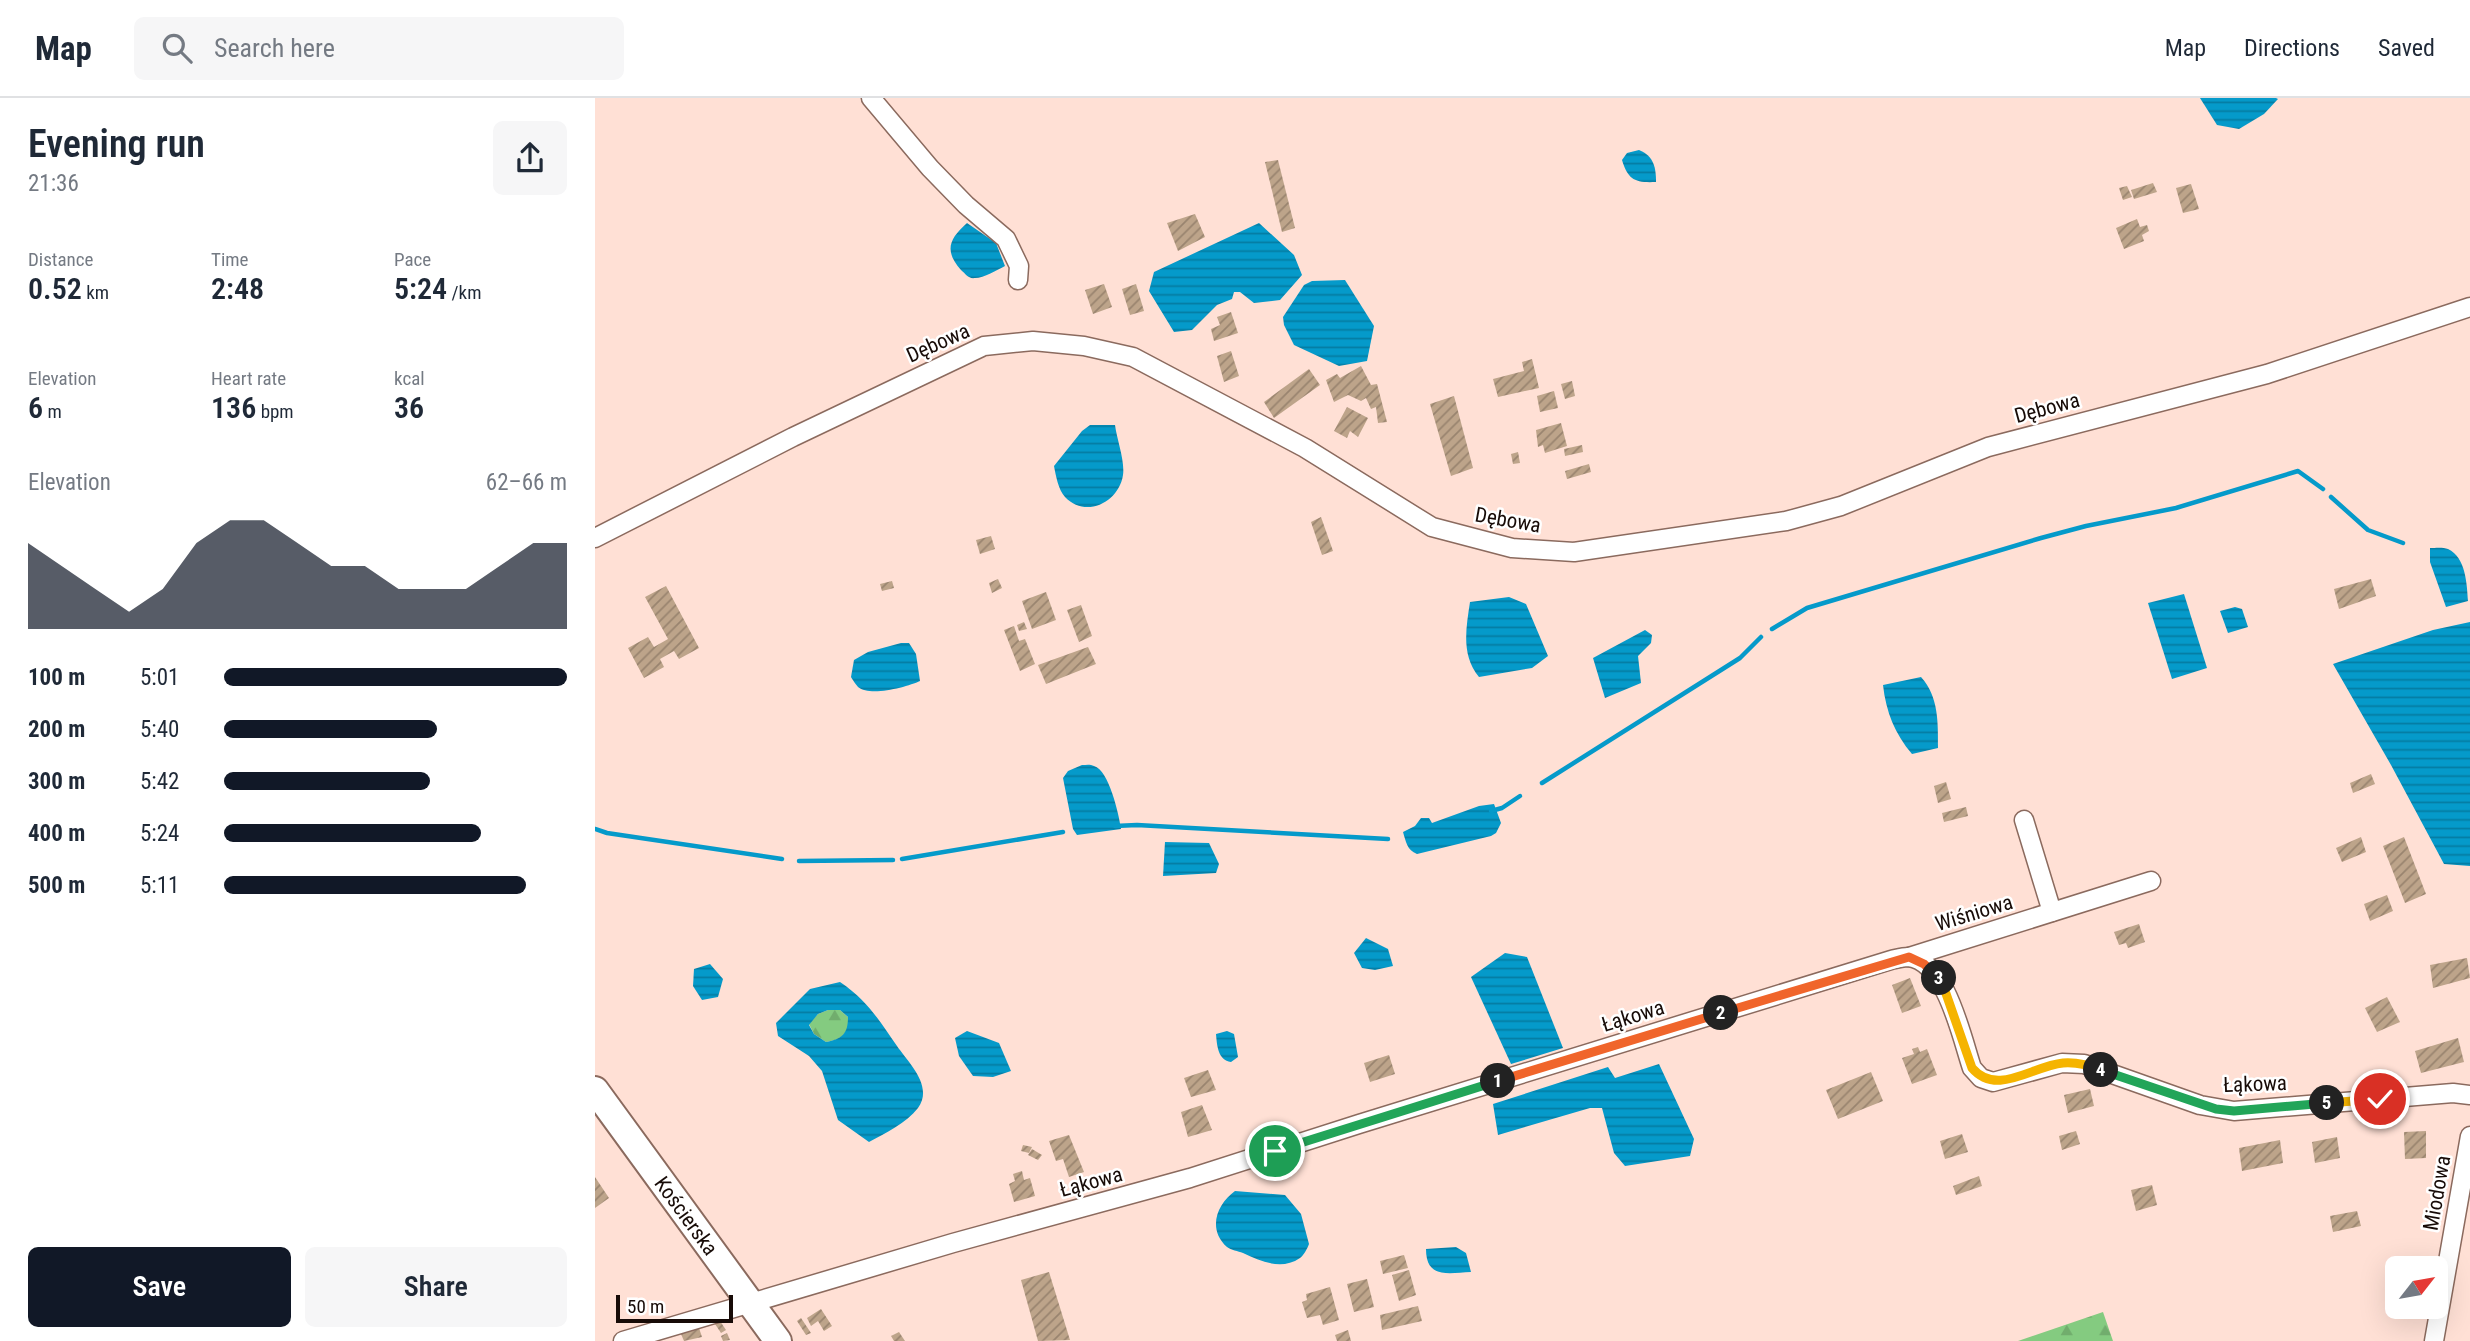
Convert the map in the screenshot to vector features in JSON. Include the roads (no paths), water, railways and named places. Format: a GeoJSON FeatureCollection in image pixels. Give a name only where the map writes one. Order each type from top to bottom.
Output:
{"type":"FeatureCollection","features":[{"type":"Feature","properties":{"kind":"main road","name":"Kościerska"},"geometry":{"type":"LineString","coordinates":[[595,1090],[778,1341]]}},
{"type":"Feature","properties":{"kind":"street"},"geometry":{"type":"LineString","coordinates":[[871,98],[939,178],[1006,239],[1019,266],[1018,279]]}},
{"type":"Feature","properties":{"kind":"street","name":"Dębowa"},"geometry":{"type":"LineString","coordinates":[[595,538],[793,437],[984,346],[1033,341],[1084,346],[1133,357],[1305,448],[1432,527],[1512,548],[1574,552],[1786,521],[1841,506],[1988,447],[2267,374],[2470,307]]}},
{"type":"Feature","properties":{"kind":"street"},"geometry":{"type":"LineString","coordinates":[[2024,820],[2052,912]]}},
{"type":"Feature","properties":{"kind":"street","name":"Wiśniowa"},"geometry":{"type":"LineString","coordinates":[[1909,957],[2151,881]]}},
{"type":"Feature","properties":{"kind":"street","name":"Łąkowa"},"geometry":{"type":"LineString","coordinates":[[623,1341],[953,1243],[1190,1178],[1878,964],[1909,957],[1935,973],[1943,985],[1972,1068],[1981,1078],[1993,1082],[2062,1063],[2084,1064],[2200,1105],[2234,1111],[2453,1093],[2470,1095]]}},
{"type":"Feature","properties":{"kind":"street","name":"Miodowa"},"geometry":{"type":"LineString","coordinates":[[2434,1341],[2470,1136]]}},
{"type":"Feature","properties":{"kind":"water"},"geometry":{"type":"Polygon","coordinates":[[[2200,98],[2278,99],[2264,114],[2239,129],[2217,125],[2200,98]]]}},
{"type":"Feature","properties":{"kind":"water"},"geometry":{"type":"Polygon","coordinates":[[[1639,150],[1653,163],[1656,182],[1638,181],[1627,172],[1622,160],[1627,153],[1639,150]]]}},
{"type":"Feature","properties":{"kind":"water"},"geometry":{"type":"Polygon","coordinates":[[[967,223],[996,243],[1005,266],[975,278],[969,277],[961,270],[952,257],[951,245],[956,234],[967,223]]]}},
{"type":"Feature","properties":{"kind":"water"},"geometry":{"type":"Polygon","coordinates":[[[1259,223],[1294,255],[1302,275],[1280,300],[1254,303],[1240,292],[1234,292],[1232,299],[1217,305],[1192,330],[1174,332],[1149,291],[1154,272],[1259,223]]]}},
{"type":"Feature","properties":{"kind":"water"},"geometry":{"type":"Polygon","coordinates":[[[1345,280],[1374,326],[1367,361],[1339,366],[1294,345],[1283,317],[1304,285],[1312,281],[1345,280]]]}},
{"type":"Feature","properties":{"kind":"water"},"geometry":{"type":"Polygon","coordinates":[[[1090,425],[1115,425],[1123,475],[1120,485],[1108,500],[1092,507],[1082,507],[1065,497],[1054,466],[1090,425]]]}},
{"type":"Feature","properties":{"kind":"water"},"geometry":{"type":"Polygon","coordinates":[[[2430,548],[2448,549],[2459,558],[2468,601],[2446,607],[2430,562],[2430,548]]]}},
{"type":"Feature","properties":{"kind":"water"},"geometry":{"type":"Polygon","coordinates":[[[2184,594],[2207,668],[2172,679],[2148,603],[2184,594]]]}},
{"type":"Feature","properties":{"kind":"water"},"geometry":{"type":"Polygon","coordinates":[[[1509,597],[1526,604],[1548,656],[1532,668],[1479,677],[1467,651],[1466,632],[1470,602],[1509,597]]]}},
{"type":"Feature","properties":{"kind":"water"},"geometry":{"type":"Polygon","coordinates":[[[2235,607],[2242,609],[2248,627],[2228,633],[2220,611],[2235,607]]]}},
{"type":"Feature","properties":{"kind":"water"},"geometry":{"type":"Polygon","coordinates":[[[2470,622],[2470,866],[2444,864],[2333,664],[2433,630],[2470,622]]]}},
{"type":"Feature","properties":{"kind":"water"},"geometry":{"type":"Polygon","coordinates":[[[1645,630],[1652,635],[1651,643],[1638,656],[1641,683],[1605,698],[1593,658],[1645,630]]]}},
{"type":"Feature","properties":{"kind":"water"},"geometry":{"type":"Polygon","coordinates":[[[909,643],[916,654],[920,681],[879,691],[858,687],[851,677],[854,660],[868,652],[909,643]]]}},
{"type":"Feature","properties":{"kind":"water"},"geometry":{"type":"Polygon","coordinates":[[[1921,677],[1934,702],[1938,748],[1912,754],[1892,722],[1883,685],[1921,677]]]}},
{"type":"Feature","properties":{"kind":"water"},"geometry":{"type":"Polygon","coordinates":[[[1082,765],[1099,769],[1109,784],[1121,829],[1077,835],[1073,829],[1063,778],[1068,771],[1082,765]]]}},
{"type":"Feature","properties":{"kind":"water"},"geometry":{"type":"Polygon","coordinates":[[[1494,804],[1501,823],[1496,833],[1491,836],[1417,854],[1407,845],[1403,832],[1415,826],[1421,818],[1429,818],[1432,823],[1479,806],[1494,804]]]}},
{"type":"Feature","properties":{"kind":"water"},"geometry":{"type":"Polygon","coordinates":[[[1165,842],[1209,843],[1219,864],[1216,873],[1163,876],[1165,842]]]}},
{"type":"Feature","properties":{"kind":"water"},"geometry":{"type":"Polygon","coordinates":[[[1366,938],[1388,949],[1393,966],[1375,970],[1362,968],[1354,953],[1366,938]]]}},
{"type":"Feature","properties":{"kind":"water"},"geometry":{"type":"Polygon","coordinates":[[[1505,953],[1527,957],[1563,1048],[1511,1064],[1471,977],[1505,953]]]}},
{"type":"Feature","properties":{"kind":"water"},"geometry":{"type":"Polygon","coordinates":[[[710,964],[723,979],[718,997],[702,1000],[693,986],[694,969],[710,964]]]}},
{"type":"Feature","properties":{"kind":"water"},"geometry":{"type":"Polygon","coordinates":[[[840,982],[850,989],[878,1019],[918,1075],[923,1091],[918,1108],[902,1123],[869,1142],[838,1120],[822,1071],[809,1056],[778,1036],[776,1023],[810,989],[840,982]],[[828,1010],[818,1014],[809,1025],[814,1034],[826,1042],[843,1035],[848,1017],[840,1010],[828,1010]]]}},
{"type":"Feature","properties":{"kind":"water"},"geometry":{"type":"Polygon","coordinates":[[[967,1031],[999,1043],[1011,1071],[993,1077],[973,1076],[959,1056],[955,1038],[967,1031]]]}},
{"type":"Feature","properties":{"kind":"water"},"geometry":{"type":"Polygon","coordinates":[[[1227,1031],[1234,1034],[1238,1057],[1231,1062],[1223,1058],[1217,1043],[1216,1034],[1227,1031]]]}},
{"type":"Feature","properties":{"kind":"water"},"geometry":{"type":"Polygon","coordinates":[[[1659,1064],[1694,1139],[1690,1156],[1625,1166],[1614,1153],[1602,1108],[1590,1108],[1498,1135],[1493,1104],[1608,1067],[1615,1078],[1659,1064]]]}},
{"type":"Feature","properties":{"kind":"water"},"geometry":{"type":"Polygon","coordinates":[[[1235,1191],[1285,1195],[1301,1214],[1309,1244],[1301,1257],[1293,1262],[1278,1264],[1227,1247],[1217,1232],[1217,1217],[1223,1203],[1235,1191]]]}},
{"type":"Feature","properties":{"kind":"water"},"geometry":{"type":"Polygon","coordinates":[[[1456,1247],[1466,1253],[1471,1272],[1434,1270],[1427,1259],[1426,1249],[1456,1247]]]}},
{"type":"Feature","properties":{"kind":"waterway"},"geometry":{"type":"LineString","coordinates":[[1772,629],[1807,608],[2041,538],[2176,508],[2298,471],[2323,489]]}},
{"type":"Feature","properties":{"kind":"waterway"},"geometry":{"type":"LineString","coordinates":[[2331,497],[2368,530],[2403,543]]}},
{"type":"Feature","properties":{"kind":"waterway"},"geometry":{"type":"LineString","coordinates":[[1542,783],[1740,658],[1761,637]]}},
{"type":"Feature","properties":{"kind":"waterway"},"geometry":{"type":"LineString","coordinates":[[1491,811],[1502,808],[1520,796]]}},
{"type":"Feature","properties":{"kind":"waterway"},"geometry":{"type":"LineString","coordinates":[[1115,826],[1388,839]]}},
{"type":"Feature","properties":{"kind":"waterway"},"geometry":{"type":"LineString","coordinates":[[595,829],[782,859]]}},
{"type":"Feature","properties":{"kind":"waterway"},"geometry":{"type":"LineString","coordinates":[[902,859],[1063,832]]}},
{"type":"Feature","properties":{"kind":"waterway"},"geometry":{"type":"LineString","coordinates":[[799,861],[893,860]]}}]}
